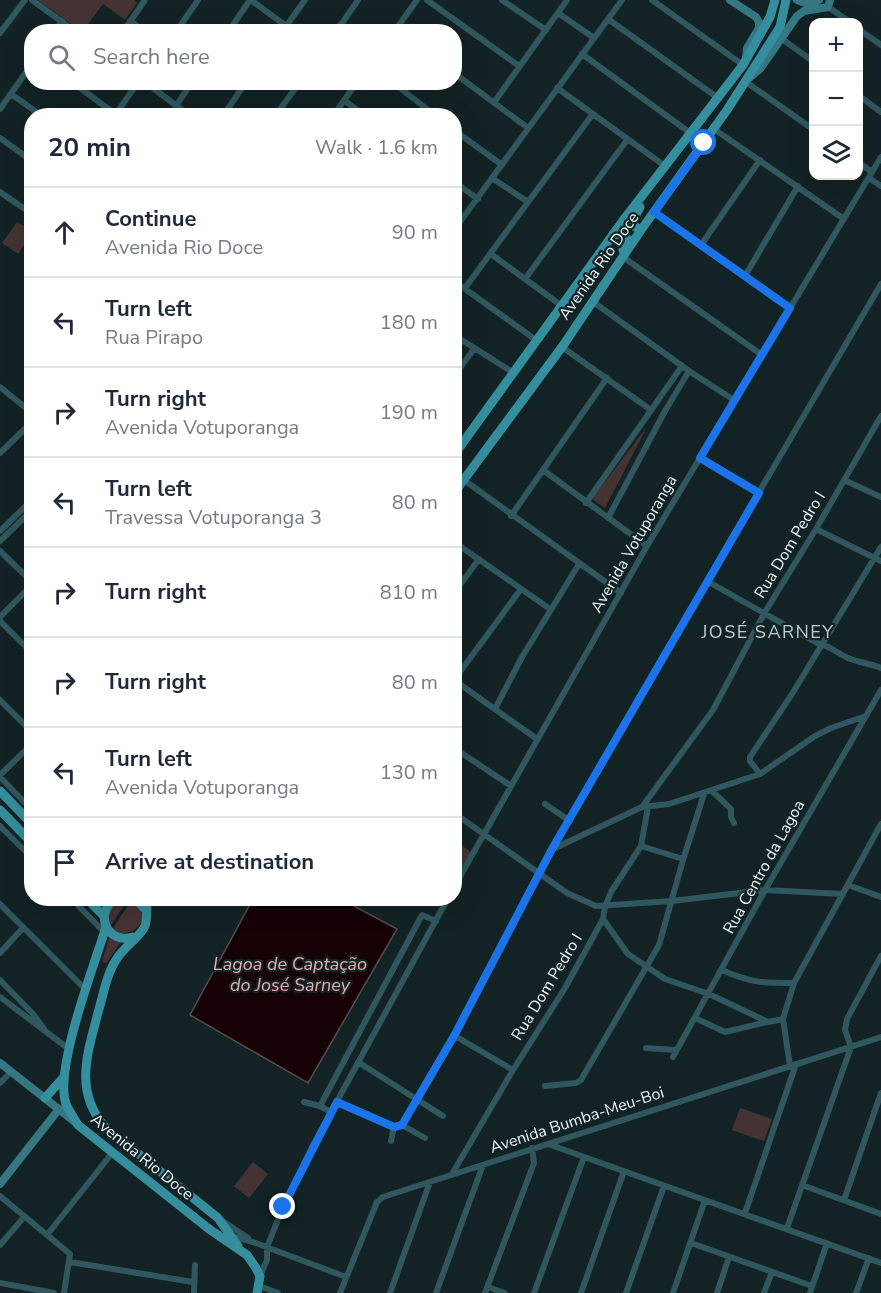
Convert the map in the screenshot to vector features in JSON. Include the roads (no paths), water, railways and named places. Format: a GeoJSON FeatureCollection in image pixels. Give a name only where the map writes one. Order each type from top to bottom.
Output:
{"type":"FeatureCollection","features":[{"type":"Feature","properties":{"kind":"main road","name":"Avenida Rio Doce"},"geometry":{"type":"LineString","coordinates":[[730,0],[756,17],[760,25],[747,48],[744,62]]}},
{"type":"Feature","properties":{"kind":"main road","name":"Avenida Rio Doce"},"geometry":{"type":"LineString","coordinates":[[462,444],[613,234],[744,62],[770,17],[775,0]]}},
{"type":"Feature","properties":{"kind":"main road","name":"Avenida Rio Doce"},"geometry":{"type":"LineString","coordinates":[[462,476],[562,347],[641,230],[746,82],[780,27],[786,0]]}},
{"type":"Feature","properties":{"kind":"main road"},"geometry":{"type":"LineString","coordinates":[[797,0],[808,4],[819,0]]}},
{"type":"Feature","properties":{"kind":"main road"},"geometry":{"type":"LineString","coordinates":[[746,82],[760,69],[801,13],[829,3]]}},
{"type":"Feature","properties":{"kind":"main road"},"geometry":{"type":"LineString","coordinates":[[641,230],[634,226],[633,220],[658,183],[658,175]]}},
{"type":"Feature","properties":{"kind":"main road"},"geometry":{"type":"LineString","coordinates":[[594,298],[599,285],[628,243],[627,238],[623,235],[613,234]]}},
{"type":"Feature","properties":{"kind":"main road"},"geometry":{"type":"LineString","coordinates":[[462,451],[474,435],[478,422]]}},
{"type":"Feature","properties":{"kind":"main road"},"geometry":{"type":"LineString","coordinates":[[0,791],[24,816]]}},
{"type":"Feature","properties":{"kind":"main road"},"geometry":{"type":"LineString","coordinates":[[2,815],[24,836]]}},
{"type":"Feature","properties":{"kind":"main road"},"geometry":{"type":"LineString","coordinates":[[94,906],[104,916],[109,906]]}},
{"type":"Feature","properties":{"kind":"main road"},"geometry":{"type":"LineString","coordinates":[[142,906],[145,909]]}},
{"type":"Feature","properties":{"kind":"main road","name":"Avenida Rio Doce"},"geometry":{"type":"LineString","coordinates":[[146,906],[146,925],[118,956],[103,993],[86,1057],[85,1073],[90,1104],[96,1117],[105,1127],[218,1218],[243,1252]]}},
{"type":"Feature","properties":{"kind":"main road","name":"Avenida Rio Doce"},"geometry":{"type":"LineString","coordinates":[[104,916],[105,930],[69,1049],[64,1077],[66,1103],[78,1125],[209,1229],[252,1260],[259,1285]]}},
{"type":"Feature","properties":{"kind":"main road"},"geometry":{"type":"LineString","coordinates":[[105,930],[119,938],[130,939],[136,936]]}},
{"type":"Feature","properties":{"kind":"main road"},"geometry":{"type":"LineString","coordinates":[[0,1063],[78,1125]]}},
{"type":"Feature","properties":{"kind":"main road"},"geometry":{"type":"LineString","coordinates":[[45,1098],[64,1077]]}},
{"type":"Feature","properties":{"kind":"main road"},"geometry":{"type":"LineString","coordinates":[[0,1184],[59,1108]]}},
{"type":"Feature","properties":{"kind":"street"},"geometry":{"type":"LineString","coordinates":[[0,31],[25,0]]}},
{"type":"Feature","properties":{"kind":"street"},"geometry":{"type":"LineString","coordinates":[[32,0],[66,24]]}},
{"type":"Feature","properties":{"kind":"street"},"geometry":{"type":"LineString","coordinates":[[128,24],[145,0]]}},
{"type":"Feature","properties":{"kind":"street"},"geometry":{"type":"LineString","coordinates":[[182,24],[198,0]]}},
{"type":"Feature","properties":{"kind":"street"},"geometry":{"type":"LineString","coordinates":[[234,24],[251,0],[278,24]]}},
{"type":"Feature","properties":{"kind":"street"},"geometry":{"type":"LineString","coordinates":[[288,24],[305,0]]}},
{"type":"Feature","properties":{"kind":"street"},"geometry":{"type":"LineString","coordinates":[[341,24],[358,0]]}},
{"type":"Feature","properties":{"kind":"street"},"geometry":{"type":"LineString","coordinates":[[400,24],[417,0]]}},
{"type":"Feature","properties":{"kind":"street"},"geometry":{"type":"LineString","coordinates":[[427,0],[460,24]]}},
{"type":"Feature","properties":{"kind":"street"},"geometry":{"type":"LineString","coordinates":[[502,0],[546,30]]}},
{"type":"Feature","properties":{"kind":"street"},"geometry":{"type":"LineString","coordinates":[[495,101],[567,0]]}},
{"type":"Feature","properties":{"kind":"street"},"geometry":{"type":"LineString","coordinates":[[462,220],[622,0]]}},
{"type":"Feature","properties":{"kind":"street"},"geometry":{"type":"LineString","coordinates":[[652,0],[744,62]]}},
{"type":"Feature","properties":{"kind":"street"},"geometry":{"type":"LineString","coordinates":[[829,3],[845,18]]}},
{"type":"Feature","properties":{"kind":"street"},"geometry":{"type":"LineString","coordinates":[[558,13],[594,38]]}},
{"type":"Feature","properties":{"kind":"street"},"geometry":{"type":"LineString","coordinates":[[608,19],[718,98]]}},
{"type":"Feature","properties":{"kind":"street"},"geometry":{"type":"LineString","coordinates":[[130,21],[134,24]]}},
{"type":"Feature","properties":{"kind":"street"},"geometry":{"type":"LineString","coordinates":[[462,25],[519,66]]}},
{"type":"Feature","properties":{"kind":"street"},"geometry":{"type":"LineString","coordinates":[[863,32],[881,45]]}},
{"type":"Feature","properties":{"kind":"street"},"geometry":{"type":"LineString","coordinates":[[782,39],[809,59]]}},
{"type":"Feature","properties":{"kind":"street"},"geometry":{"type":"LineString","coordinates":[[582,54],[704,143]]}},
{"type":"Feature","properties":{"kind":"street"},"geometry":{"type":"LineString","coordinates":[[0,109],[24,75]]}},
{"type":"Feature","properties":{"kind":"street"},"geometry":{"type":"LineString","coordinates":[[462,78],[528,128]]}},
{"type":"Feature","properties":{"kind":"street"},"geometry":{"type":"LineString","coordinates":[[746,82],[809,127]]}},
{"type":"Feature","properties":{"kind":"street"},"geometry":{"type":"LineString","coordinates":[[557,88],[665,166]]}},
{"type":"Feature","properties":{"kind":"street"},"geometry":{"type":"LineString","coordinates":[[83,90],[107,108]]}},
{"type":"Feature","properties":{"kind":"street"},"geometry":{"type":"LineString","coordinates":[[121,108],[133,90]]}},
{"type":"Feature","properties":{"kind":"street"},"geometry":{"type":"LineString","coordinates":[[155,90],[179,108]]}},
{"type":"Feature","properties":{"kind":"street"},"geometry":{"type":"LineString","coordinates":[[176,106],[187,90]]}},
{"type":"Feature","properties":{"kind":"street"},"geometry":{"type":"LineString","coordinates":[[228,108],[241,90]]}},
{"type":"Feature","properties":{"kind":"street"},"geometry":{"type":"LineString","coordinates":[[281,108],[294,90]]}},
{"type":"Feature","properties":{"kind":"street"},"geometry":{"type":"LineString","coordinates":[[339,108],[352,90]]}},
{"type":"Feature","properties":{"kind":"street"},"geometry":{"type":"LineString","coordinates":[[402,90],[426,108]]}},
{"type":"Feature","properties":{"kind":"street"},"geometry":{"type":"LineString","coordinates":[[11,94],[31,108]]}},
{"type":"Feature","properties":{"kind":"street"},"geometry":{"type":"LineString","coordinates":[[863,99],[881,112]]}},
{"type":"Feature","properties":{"kind":"street"},"geometry":{"type":"LineString","coordinates":[[345,100],[355,108]]}},
{"type":"Feature","properties":{"kind":"street"},"geometry":{"type":"LineString","coordinates":[[465,288],[592,115]]}},
{"type":"Feature","properties":{"kind":"street"},"geometry":{"type":"LineString","coordinates":[[714,129],[844,219]]}},
{"type":"Feature","properties":{"kind":"street"},"geometry":{"type":"LineString","coordinates":[[462,136],[502,165]]}},
{"type":"Feature","properties":{"kind":"street"},"geometry":{"type":"LineString","coordinates":[[0,138],[24,155]]}},
{"type":"Feature","properties":{"kind":"street"},"geometry":{"type":"LineString","coordinates":[[525,279],[627,140]]}},
{"type":"Feature","properties":{"kind":"street","name":"Avenida Votuporanga"},"geometry":{"type":"LineString","coordinates":[[462,872],[647,546],[881,156]]}},
{"type":"Feature","properties":{"kind":"street"},"geometry":{"type":"LineString","coordinates":[[701,245],[760,160]]}},
{"type":"Feature","properties":{"kind":"street"},"geometry":{"type":"LineString","coordinates":[[863,167],[881,186]]}},
{"type":"Feature","properties":{"kind":"street"},"geometry":{"type":"LineString","coordinates":[[492,178],[528,202]]}},
{"type":"Feature","properties":{"kind":"street"},"geometry":{"type":"LineString","coordinates":[[744,276],[798,186]]}},
{"type":"Feature","properties":{"kind":"street"},"geometry":{"type":"LineString","coordinates":[[462,188],[478,199]]}},
{"type":"Feature","properties":{"kind":"street"},"geometry":{"type":"LineString","coordinates":[[0,192],[24,208]]}},
{"type":"Feature","properties":{"kind":"street"},"geometry":{"type":"LineString","coordinates":[[654,212],[790,308]]}},
{"type":"Feature","properties":{"kind":"street"},"geometry":{"type":"LineString","coordinates":[[491,254],[562,306]]}},
{"type":"Feature","properties":{"kind":"street"},"geometry":{"type":"LineString","coordinates":[[623,257],[762,355]]}},
{"type":"Feature","properties":{"kind":"street"},"geometry":{"type":"LineString","coordinates":[[402,1125],[454,1036],[552,849],[881,284]]}},
{"type":"Feature","properties":{"kind":"street"},"geometry":{"type":"LineString","coordinates":[[462,286],[536,340]]}},
{"type":"Feature","properties":{"kind":"street"},"geometry":{"type":"LineString","coordinates":[[594,298],[682,366],[734,400]]}},
{"type":"Feature","properties":{"kind":"street"},"geometry":{"type":"LineString","coordinates":[[462,341],[514,373]]}},
{"type":"Feature","properties":{"kind":"street"},"geometry":{"type":"LineString","coordinates":[[562,347],[651,410],[660,421]]}},
{"type":"Feature","properties":{"kind":"street"},"geometry":{"type":"LineString","coordinates":[[462,365],[474,349]]}},
{"type":"Feature","properties":{"kind":"street"},"geometry":{"type":"LineString","coordinates":[[586,503],[682,366]]}},
{"type":"Feature","properties":{"kind":"street"},"geometry":{"type":"LineString","coordinates":[[608,518],[689,371]]}},
{"type":"Feature","properties":{"kind":"street"},"geometry":{"type":"LineString","coordinates":[[512,516],[607,378]]}},
{"type":"Feature","properties":{"kind":"street"},"geometry":{"type":"LineString","coordinates":[[0,387],[24,406]]}},
{"type":"Feature","properties":{"kind":"street"},"geometry":{"type":"LineString","coordinates":[[651,410],[665,411]]}},
{"type":"Feature","properties":{"kind":"street","name":"Rua Dom Pedro I"},"geometry":{"type":"LineString","coordinates":[[451,1174],[565,988],[603,919],[611,892],[641,846],[645,807],[713,710],[765,612],[816,530],[881,416]]}},
{"type":"Feature","properties":{"kind":"street"},"geometry":{"type":"LineString","coordinates":[[0,453],[24,430]]}},
{"type":"Feature","properties":{"kind":"street"},"geometry":{"type":"LineString","coordinates":[[700,458],[759,493]]}},
{"type":"Feature","properties":{"kind":"street"},"geometry":{"type":"LineString","coordinates":[[543,470],[647,546]]}},
{"type":"Feature","properties":{"kind":"street"},"geometry":{"type":"LineString","coordinates":[[844,480],[881,497]]}},
{"type":"Feature","properties":{"kind":"street"},"geometry":{"type":"LineString","coordinates":[[462,482],[621,593]]}},
{"type":"Feature","properties":{"kind":"street"},"geometry":{"type":"LineString","coordinates":[[0,531],[24,508]]}},
{"type":"Feature","properties":{"kind":"street"},"geometry":{"type":"LineString","coordinates":[[0,541],[24,518]]}},
{"type":"Feature","properties":{"kind":"street"},"geometry":{"type":"LineString","coordinates":[[816,530],[878,560]]}},
{"type":"Feature","properties":{"kind":"street"},"geometry":{"type":"LineString","coordinates":[[462,547],[550,609]]}},
{"type":"Feature","properties":{"kind":"street"},"geometry":{"type":"LineString","coordinates":[[760,774],[750,761],[750,757],[878,560],[881,548]]}},
{"type":"Feature","properties":{"kind":"street"},"geometry":{"type":"LineString","coordinates":[[0,551],[24,575]]}},
{"type":"Feature","properties":{"kind":"street"},"geometry":{"type":"LineString","coordinates":[[462,582],[479,559]]}},
{"type":"Feature","properties":{"kind":"street"},"geometry":{"type":"LineString","coordinates":[[495,709],[550,609],[579,564]]}},
{"type":"Feature","properties":{"kind":"street"},"geometry":{"type":"LineString","coordinates":[[707,580],[817,643],[849,658],[881,668]]}},
{"type":"Feature","properties":{"kind":"street"},"geometry":{"type":"LineString","coordinates":[[462,669],[521,589]]}},
{"type":"Feature","properties":{"kind":"street"},"geometry":{"type":"LineString","coordinates":[[24,592],[0,619],[24,644]]}},
{"type":"Feature","properties":{"kind":"street"},"geometry":{"type":"LineString","coordinates":[[462,686],[537,739]]}},
{"type":"Feature","properties":{"kind":"street","name":"Rua Centro da Lagoa"},"geometry":{"type":"LineString","coordinates":[[673,1057],[765,890],[881,690]]}},
{"type":"Feature","properties":{"kind":"street"},"geometry":{"type":"LineString","coordinates":[[0,700],[24,724]]}},
{"type":"Feature","properties":{"kind":"street"},"geometry":{"type":"LineString","coordinates":[[552,849],[645,807],[660,807],[760,774],[815,736],[866,716]]}},
{"type":"Feature","properties":{"kind":"street"},"geometry":{"type":"LineString","coordinates":[[24,752],[0,776],[24,802]]}},
{"type":"Feature","properties":{"kind":"street"},"geometry":{"type":"LineString","coordinates":[[462,753],[511,786]]}},
{"type":"Feature","properties":{"kind":"street"},"geometry":{"type":"LineString","coordinates":[[712,791],[731,809],[734,823]]}},
{"type":"Feature","properties":{"kind":"street"},"geometry":{"type":"LineString","coordinates":[[545,1086],[576,1083],[584,1076],[646,968],[663,935],[683,859],[704,794]]}},
{"type":"Feature","properties":{"kind":"street"},"geometry":{"type":"LineString","coordinates":[[545,804],[570,821]]}},
{"type":"Feature","properties":{"kind":"street"},"geometry":{"type":"LineString","coordinates":[[462,819],[540,874],[588,904],[605,907],[765,890],[843,894]]}},
{"type":"Feature","properties":{"kind":"street"},"geometry":{"type":"LineString","coordinates":[[745,1213],[793,1065],[783,1019],[794,983],[881,824]]}},
{"type":"Feature","properties":{"kind":"street"},"geometry":{"type":"LineString","coordinates":[[0,826],[24,850]]}},
{"type":"Feature","properties":{"kind":"street"},"geometry":{"type":"LineString","coordinates":[[641,846],[683,859]]}},
{"type":"Feature","properties":{"kind":"street"},"geometry":{"type":"LineString","coordinates":[[848,885],[881,897]]}},
{"type":"Feature","properties":{"kind":"street"},"geometry":{"type":"LineString","coordinates":[[0,903],[86,990]]}},
{"type":"Feature","properties":{"kind":"street"},"geometry":{"type":"LineString","coordinates":[[80,906],[105,930]]}},
{"type":"Feature","properties":{"kind":"street"},"geometry":{"type":"LineString","coordinates":[[278,1293],[259,1285],[267,1260],[267,1247],[283,1207],[331,1112],[444,906]]}},
{"type":"Feature","properties":{"kind":"street"},"geometry":{"type":"LineString","coordinates":[[320,1106],[422,915],[436,921]]}},
{"type":"Feature","properties":{"kind":"street"},"geometry":{"type":"LineString","coordinates":[[603,919],[628,954],[646,968],[665,979],[709,994],[768,1022]]}},
{"type":"Feature","properties":{"kind":"street"},"geometry":{"type":"LineString","coordinates":[[0,953],[23,928]]}},
{"type":"Feature","properties":{"kind":"street"},"geometry":{"type":"LineString","coordinates":[[401,955],[414,962]]}},
{"type":"Feature","properties":{"kind":"street"},"geometry":{"type":"LineString","coordinates":[[786,1228],[850,1047],[845,1030],[847,1019],[881,956]]}},
{"type":"Feature","properties":{"kind":"street"},"geometry":{"type":"LineString","coordinates":[[722,970],[743,980],[794,983]]}},
{"type":"Feature","properties":{"kind":"street"},"geometry":{"type":"LineString","coordinates":[[0,980],[33,1014],[45,1032]]}},
{"type":"Feature","properties":{"kind":"street"},"geometry":{"type":"LineString","coordinates":[[0,997],[69,1049]]}},
{"type":"Feature","properties":{"kind":"street"},"geometry":{"type":"LineString","coordinates":[[373,1006],[387,1011]]}},
{"type":"Feature","properties":{"kind":"street"},"geometry":{"type":"LineString","coordinates":[[695,1018],[726,1032],[783,1019]]}},
{"type":"Feature","properties":{"kind":"street"},"geometry":{"type":"LineString","coordinates":[[454,1036],[513,1070]]}},
{"type":"Feature","properties":{"kind":"street","name":"Avenida Bumba-Meu-Boi"},"geometry":{"type":"LineString","coordinates":[[339,1293],[379,1199],[881,1037]]}},
{"type":"Feature","properties":{"kind":"street"},"geometry":{"type":"LineString","coordinates":[[646,1048],[676,1050]]}},
{"type":"Feature","properties":{"kind":"street"},"geometry":{"type":"LineString","coordinates":[[349,1052],[443,1116]]}},
{"type":"Feature","properties":{"kind":"street"},"geometry":{"type":"LineString","coordinates":[[0,1083],[11,1072]]}},
{"type":"Feature","properties":{"kind":"street"},"geometry":{"type":"LineString","coordinates":[[844,1200],[881,1093]]}},
{"type":"Feature","properties":{"kind":"street"},"geometry":{"type":"LineString","coordinates":[[304,1102],[320,1106],[331,1112]]}},
{"type":"Feature","properties":{"kind":"street"},"geometry":{"type":"LineString","coordinates":[[337,1102],[394,1127],[402,1125],[425,1138]]}},
{"type":"Feature","properties":{"kind":"street"},"geometry":{"type":"LineString","coordinates":[[391,1141],[394,1127]]}},
{"type":"Feature","properties":{"kind":"street"},"geometry":{"type":"LineString","coordinates":[[547,1143],[881,1263]]}},
{"type":"Feature","properties":{"kind":"street"},"geometry":{"type":"LineString","coordinates":[[505,1293],[487,1290],[534,1163],[532,1148]]}},
{"type":"Feature","properties":{"kind":"street"},"geometry":{"type":"LineString","coordinates":[[47,1235],[113,1152]]}},
{"type":"Feature","properties":{"kind":"street"},"geometry":{"type":"LineString","coordinates":[[534,1293],[584,1156]]}},
{"type":"Feature","properties":{"kind":"street"},"geometry":{"type":"LineString","coordinates":[[436,1293],[483,1165]]}},
{"type":"Feature","properties":{"kind":"street"},"geometry":{"type":"LineString","coordinates":[[582,1293],[624,1171]]}},
{"type":"Feature","properties":{"kind":"street"},"geometry":{"type":"LineString","coordinates":[[390,1293],[430,1182]]}},
{"type":"Feature","properties":{"kind":"street"},"geometry":{"type":"LineString","coordinates":[[802,1185],[881,1214]]}},
{"type":"Feature","properties":{"kind":"street"},"geometry":{"type":"LineString","coordinates":[[626,1293],[664,1186]]}},
{"type":"Feature","properties":{"kind":"street"},"geometry":{"type":"LineString","coordinates":[[0,1196],[68,1252],[70,1260],[64,1293]]}},
{"type":"Feature","properties":{"kind":"street"},"geometry":{"type":"LineString","coordinates":[[673,1293],[705,1200]]}},
{"type":"Feature","properties":{"kind":"street"},"geometry":{"type":"LineString","coordinates":[[0,1245],[24,1217]]}},
{"type":"Feature","properties":{"kind":"street","name":"Avenida Rio Doce"},"geometry":{"type":"LineString","coordinates":[[218,1218],[253,1242]]}},
{"type":"Feature","properties":{"kind":"street","name":"Avenida Rio Doce"},"geometry":{"type":"LineString","coordinates":[[209,1229],[253,1242],[346,1277]]}},
{"type":"Feature","properties":{"kind":"street"},"geometry":{"type":"LineString","coordinates":[[691,1243],[772,1272],[811,1290],[827,1243]]}},
{"type":"Feature","properties":{"kind":"street"},"geometry":{"type":"LineString","coordinates":[[717,1293],[729,1257]]}},
{"type":"Feature","properties":{"kind":"street"},"geometry":{"type":"LineString","coordinates":[[856,1293],[869,1258]]}},
{"type":"Feature","properties":{"kind":"street"},"geometry":{"type":"LineString","coordinates":[[70,1260],[193,1282]]}},
{"type":"Feature","properties":{"kind":"street"},"geometry":{"type":"LineString","coordinates":[[194,1293],[195,1265]]}},
{"type":"Feature","properties":{"kind":"street"},"geometry":{"type":"LineString","coordinates":[[764,1293],[772,1272]]}},
{"type":"Feature","properties":{"kind":"street"},"geometry":{"type":"LineString","coordinates":[[0,1283],[54,1293]]}},
{"type":"Feature","properties":{"kind":"water","name":"Lagoa de Captação do José Sarney"},"geometry":{"type":"Polygon","coordinates":[[[249,906],[354,906],[397,929],[308,1083],[190,1015],[249,906]]]}},
{"type":"Feature","properties":{"kind":"district","name":"JOSÉ SARNEY"},"geometry":{"type":"Point","coordinates":[768,632]}}]}
